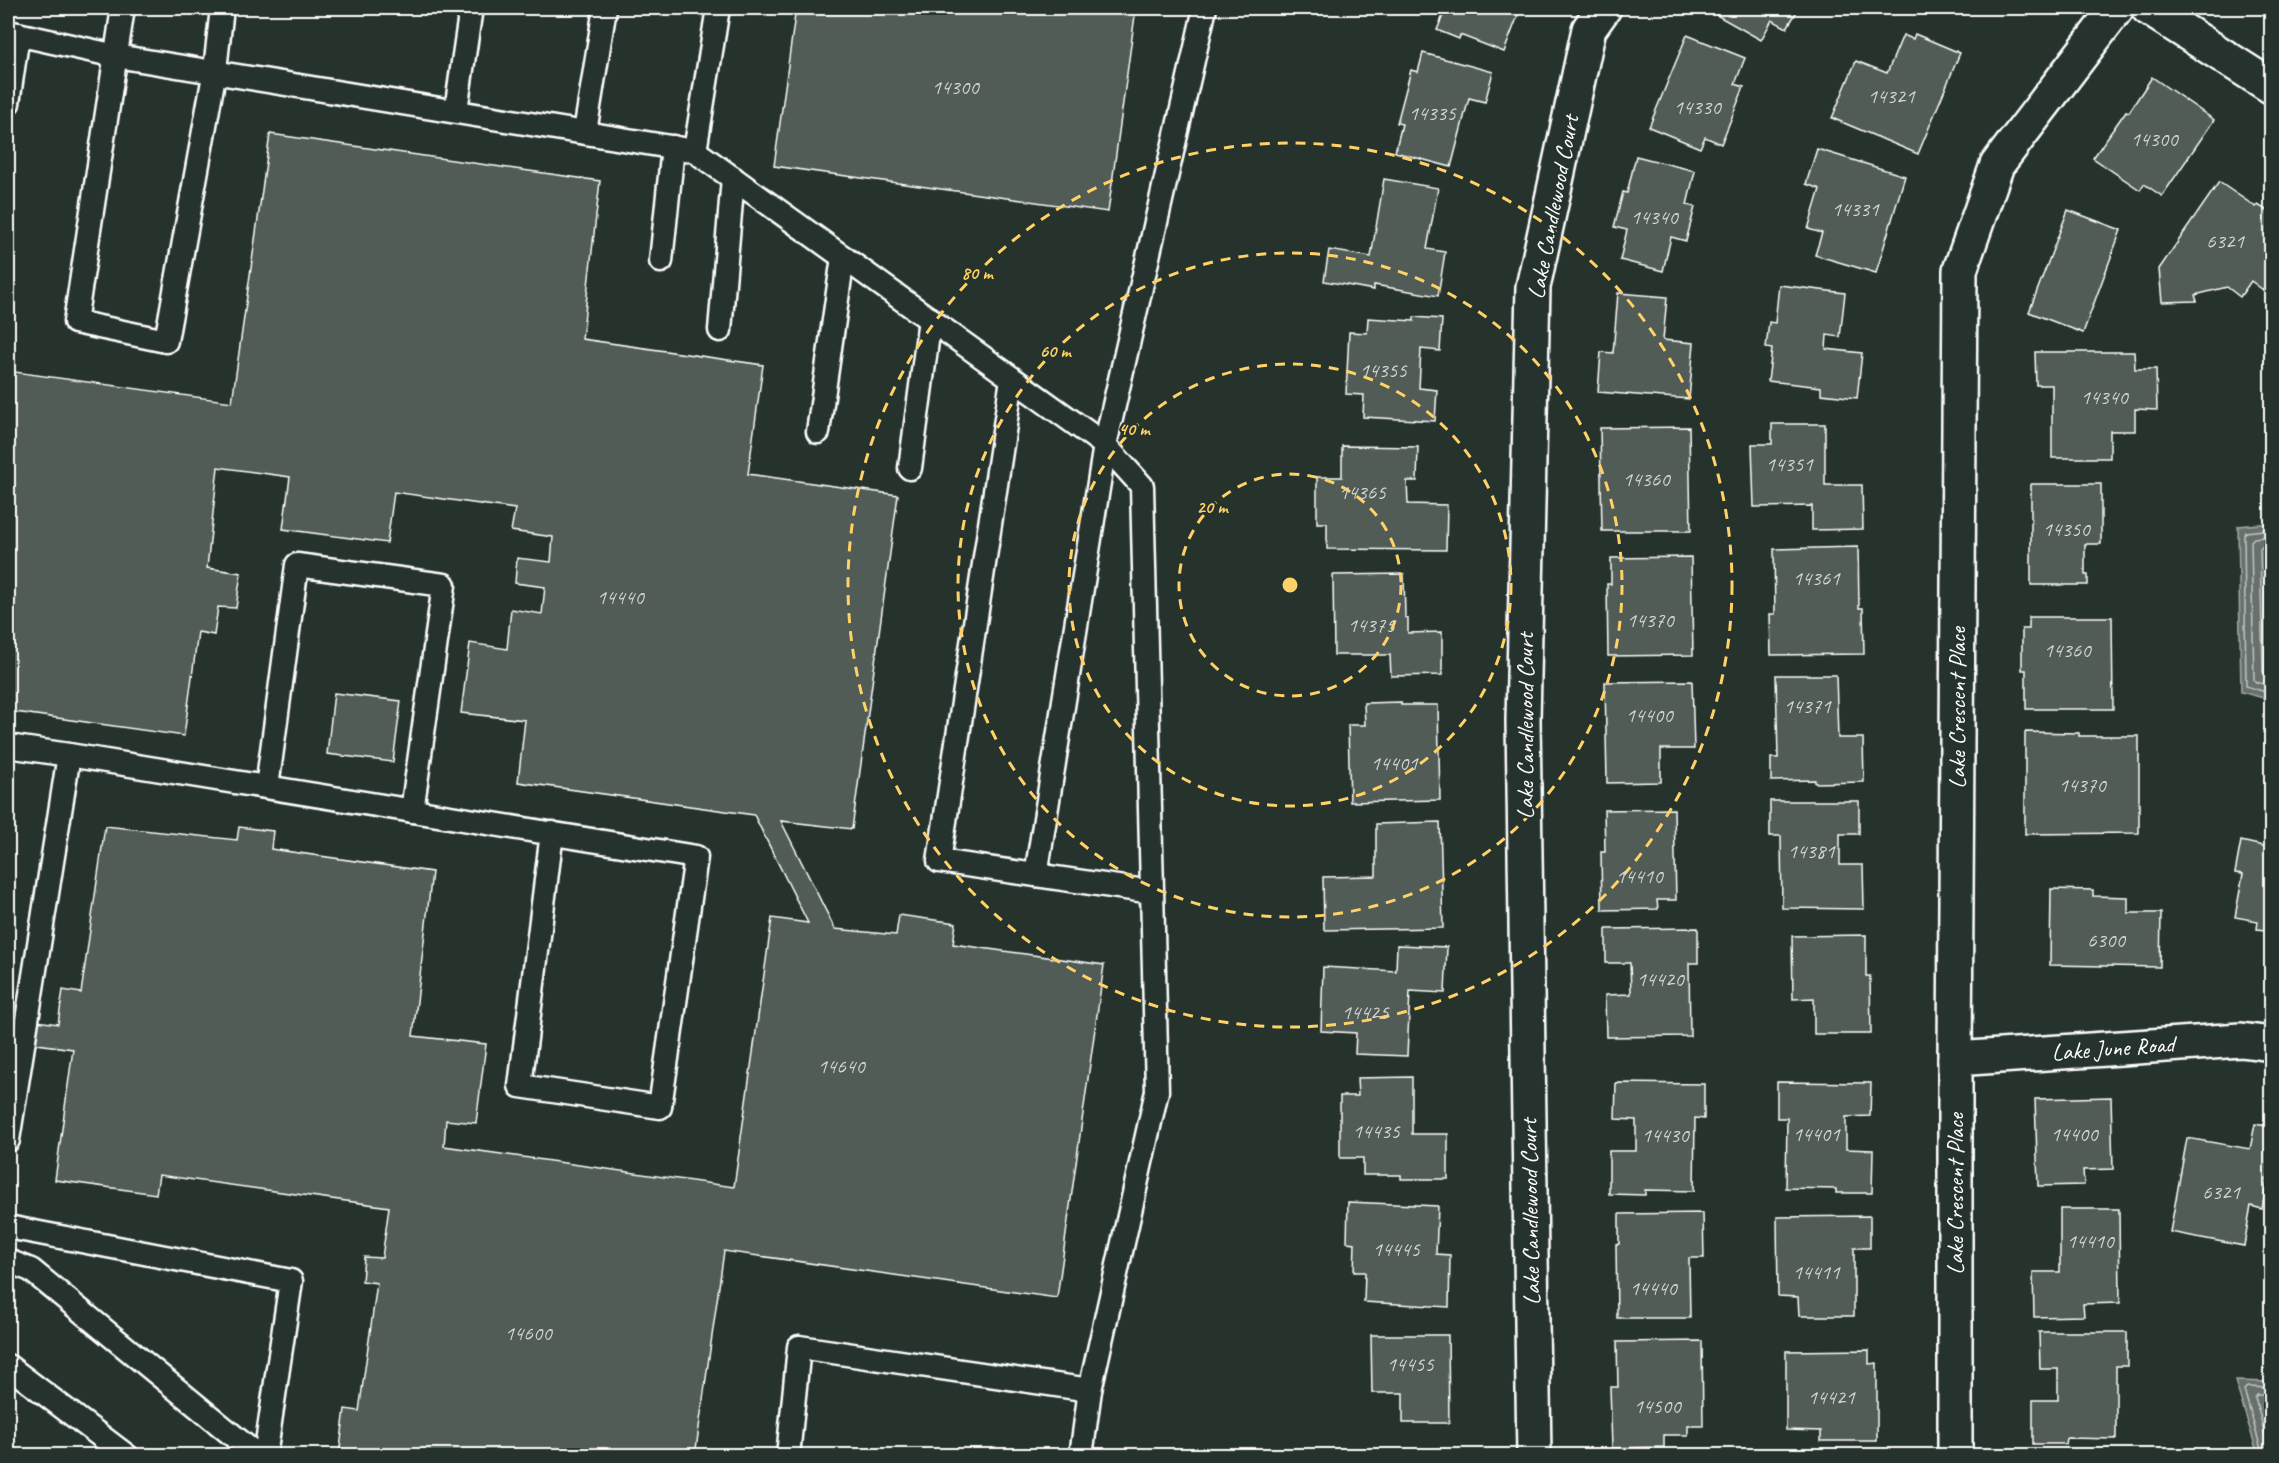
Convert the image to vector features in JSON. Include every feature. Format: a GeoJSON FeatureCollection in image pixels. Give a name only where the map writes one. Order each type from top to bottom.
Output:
{"type":"FeatureCollection","features":[{"type":"Feature","properties":{"kind":"street","name":"Lake Candlewood Court"},"geometry":{"type":"LineString","coordinates":[[1534,1455],[1522,720],[1533,287],[1590,29],[1604,8]]}},
{"type":"Feature","properties":{"kind":"street","name":"Lake Crescent Place"},"geometry":{"type":"LineString","coordinates":[[1955,1455],[1960,270],[1997,165],[2117,8]]}},
{"type":"Feature","properties":{"kind":"street"},"geometry":{"type":"LineString","coordinates":[[2148,8],[2271,87]]}},
{"type":"Feature","properties":{"kind":"street","name":"Lake June Road"},"geometry":{"type":"LineString","coordinates":[[1955,1059],[2241,1040],[2271,1044]]}},
{"type":"Feature","properties":{"kind":"lane"},"geometry":{"type":"LineString","coordinates":[[123,8],[75,322],[166,341],[215,70],[222,8]]}},
{"type":"Feature","properties":{"kind":"lane"},"geometry":{"type":"LineString","coordinates":[[456,110],[471,8]]}},
{"type":"Feature","properties":{"kind":"lane"},"geometry":{"type":"LineString","coordinates":[[585,132],[605,8]]}},
{"type":"Feature","properties":{"kind":"lane"},"geometry":{"type":"LineString","coordinates":[[695,151],[718,8]]}},
{"type":"Feature","properties":{"kind":"lane"},"geometry":{"type":"LineString","coordinates":[[1036,875],[1105,445],[1205,8]]}},
{"type":"Feature","properties":{"kind":"lane"},"geometry":{"type":"LineString","coordinates":[[8,103],[13,33],[116,56],[215,70],[695,151],[1105,445],[1142,486],[1157,1091],[1090,1390],[1081,1455]]}},
{"type":"Feature","properties":{"kind":"lane"},"geometry":{"type":"LineString","coordinates":[[661,261],[673,147]]}},
{"type":"Feature","properties":{"kind":"lane"},"geometry":{"type":"LineString","coordinates":[[720,330],[733,178]]}},
{"type":"Feature","properties":{"kind":"lane"},"geometry":{"type":"LineString","coordinates":[[818,432],[843,257]]}},
{"type":"Feature","properties":{"kind":"lane"},"geometry":{"type":"LineString","coordinates":[[910,468],[930,319]]}},
{"type":"Feature","properties":{"kind":"lane"},"geometry":{"type":"LineString","coordinates":[[1012,378],[939,861],[1152,892]]}},
{"type":"Feature","properties":{"kind":"lane"},"geometry":{"type":"LineString","coordinates":[[267,787],[297,565],[444,585],[412,811]]}},
{"type":"Feature","properties":{"kind":"lane"},"geometry":{"type":"LineString","coordinates":[[8,746],[69,755],[552,833],[696,857],[660,1107],[520,1086],[552,833]]}},
{"type":"Feature","properties":{"kind":"lane"},"geometry":{"type":"LineString","coordinates":[[8,1140],[69,755]]}},
{"type":"Feature","properties":{"kind":"lane"},"geometry":{"type":"LineString","coordinates":[[8,1227],[291,1281],[265,1455]]}},
{"type":"Feature","properties":{"kind":"lane"},"geometry":{"type":"LineString","coordinates":[[8,1260],[31,1270],[258,1455]]}},
{"type":"Feature","properties":{"kind":"lane"},"geometry":{"type":"LineString","coordinates":[[788,1455],[799,1347],[1090,1390]]}},
{"type":"Feature","properties":{"kind":"lane"},"geometry":{"type":"LineString","coordinates":[[8,1366],[127,1455]]}},
{"type":"Feature","properties":{"kind":"water"},"geometry":{"type":"Polygon","coordinates":[[[2272,523],[2271,700],[2241,692],[2238,526],[2272,523]]]}},
{"type":"Feature","properties":{"kind":"water"},"geometry":{"type":"Polygon","coordinates":[[[2235,1381],[2271,1382],[2271,1455],[2258,1455],[2235,1381]]]}},
{"type":"Feature","properties":{"kind":"building"},"geometry":{"type":"Polygon","coordinates":[[[796,8],[1136,8],[1108,212],[774,166],[796,8]]]}},
{"type":"Feature","properties":{"kind":"building"},"geometry":{"type":"Polygon","coordinates":[[[1446,8],[1514,8],[1520,10],[1504,52],[1460,35],[1459,39],[1437,30],[1446,8]]]}},
{"type":"Feature","properties":{"kind":"building"},"geometry":{"type":"Polygon","coordinates":[[[1704,8],[1799,8],[1787,28],[1772,20],[1761,40],[1704,8]]]}},
{"type":"Feature","properties":{"kind":"building"},"geometry":{"type":"Polygon","coordinates":[[[1915,34],[1960,53],[1918,154],[1832,118],[1856,61],[1887,73],[1903,35],[1913,39],[1915,34]]]}},
{"type":"Feature","properties":{"kind":"building"},"geometry":{"type":"Polygon","coordinates":[[[1687,35],[1745,58],[1735,84],[1744,87],[1721,144],[1705,137],[1700,148],[1649,127],[1687,35]]]}},
{"type":"Feature","properties":{"kind":"building"},"geometry":{"type":"Polygon","coordinates":[[[1423,53],[1493,72],[1485,102],[1469,98],[1451,167],[1395,152],[1402,124],[1397,123],[1411,70],[1418,72],[1423,53]]]}},
{"type":"Feature","properties":{"kind":"building"},"geometry":{"type":"Polygon","coordinates":[[[2152,77],[2214,120],[2162,196],[2144,184],[2140,190],[2093,158],[2126,111],[2129,112],[2152,77]]]}},
{"type":"Feature","properties":{"kind":"building"},"geometry":{"type":"Polygon","coordinates":[[[270,134],[600,181],[582,339],[763,365],[748,474],[898,495],[852,829],[781,821],[835,929],[896,935],[899,915],[956,923],[953,944],[1104,965],[1057,1298],[724,1251],[695,1456],[339,1456],[345,1409],[359,1411],[377,1283],[362,1281],[364,1257],[382,1258],[389,1207],[159,1175],[156,1194],[55,1180],[73,1049],[8,1040],[8,1017],[58,1024],[63,990],[81,993],[105,826],[237,840],[239,827],[273,831],[271,849],[432,872],[413,1036],[486,1044],[476,1123],[446,1120],[444,1146],[734,1187],[772,918],[808,923],[754,815],[518,782],[525,720],[461,713],[470,643],[507,649],[511,609],[542,614],[545,587],[515,583],[517,558],[551,562],[553,537],[511,531],[515,509],[394,492],[387,543],[283,529],[290,477],[218,467],[207,568],[241,573],[236,608],[218,607],[214,635],[198,632],[184,736],[8,711],[8,371],[232,402],[270,134]]]}},
{"type":"Feature","properties":{"kind":"building"},"geometry":{"type":"Polygon","coordinates":[[[1817,149],[1905,176],[1876,273],[1815,255],[1822,233],[1808,229],[1820,189],[1806,184],[1817,149]]]}},
{"type":"Feature","properties":{"kind":"building"},"geometry":{"type":"Polygon","coordinates":[[[1636,156],[1695,171],[1687,205],[1695,207],[1686,241],[1671,237],[1663,271],[1620,260],[1627,230],[1614,227],[1623,192],[1627,193],[1636,156]]]}},
{"type":"Feature","properties":{"kind":"building"},"geometry":{"type":"Polygon","coordinates":[[[1384,179],[1438,188],[1427,249],[1445,252],[1438,296],[1374,285],[1374,290],[1324,281],[1329,250],[1371,257],[1384,179]]]}},
{"type":"Feature","properties":{"kind":"building"},"geometry":{"type":"Polygon","coordinates":[[[2219,182],[2256,207],[2258,205],[2269,212],[2272,208],[2272,286],[2267,293],[2251,281],[2240,297],[2227,287],[2195,295],[2197,301],[2162,302],[2159,269],[2219,182]]]}},
{"type":"Feature","properties":{"kind":"building"},"geometry":{"type":"Polygon","coordinates":[[[2068,210],[2121,230],[2083,333],[2029,312],[2068,210]]]}},
{"type":"Feature","properties":{"kind":"building"},"geometry":{"type":"Polygon","coordinates":[[[1779,285],[1845,293],[1840,337],[1827,335],[1826,349],[1862,353],[1857,398],[1821,394],[1821,387],[1768,381],[1772,349],[1766,348],[1769,322],[1775,323],[1779,285]]]}},
{"type":"Feature","properties":{"kind":"building"},"geometry":{"type":"Polygon","coordinates":[[[1618,293],[1667,297],[1663,340],[1694,343],[1689,399],[1598,392],[1601,352],[1613,353],[1618,293]]]}},
{"type":"Feature","properties":{"kind":"building"},"geometry":{"type":"Polygon","coordinates":[[[1414,317],[1442,319],[1440,351],[1421,349],[1419,388],[1437,390],[1435,421],[1363,417],[1364,395],[1346,394],[1349,332],[1367,333],[1368,318],[1414,321],[1414,317]]]}},
{"type":"Feature","properties":{"kind":"building"},"geometry":{"type":"Polygon","coordinates":[[[2035,352],[2134,352],[2135,369],[2156,369],[2157,410],[2135,409],[2135,431],[2110,431],[2110,458],[2052,458],[2052,385],[2036,385],[2035,352]]]}},
{"type":"Feature","properties":{"kind":"building"},"geometry":{"type":"Polygon","coordinates":[[[1772,424],[1825,424],[1825,485],[1862,485],[1863,529],[1812,530],[1812,506],[1754,507],[1752,444],[1772,444],[1772,424]]]}},
{"type":"Feature","properties":{"kind":"building"},"geometry":{"type":"Polygon","coordinates":[[[1689,427],[1691,531],[1602,531],[1600,428],[1689,427]]]}},
{"type":"Feature","properties":{"kind":"building"},"geometry":{"type":"Polygon","coordinates":[[[1342,446],[1418,447],[1417,481],[1407,481],[1408,504],[1447,505],[1446,550],[1327,549],[1327,523],[1317,523],[1317,477],[1342,477],[1342,446]]]}},
{"type":"Feature","properties":{"kind":"building"},"geometry":{"type":"Polygon","coordinates":[[[2031,484],[2101,484],[2101,544],[2085,544],[2085,575],[2088,575],[2088,585],[2031,585],[2031,484]]]}},
{"type":"Feature","properties":{"kind":"building"},"geometry":{"type":"Polygon","coordinates":[[[1858,547],[1859,608],[1863,608],[1864,654],[1771,655],[1770,614],[1775,614],[1774,549],[1858,547]]]}},
{"type":"Feature","properties":{"kind":"building"},"geometry":{"type":"Polygon","coordinates":[[[1691,557],[1693,655],[1608,656],[1607,584],[1611,584],[1611,558],[1691,557]]]}},
{"type":"Feature","properties":{"kind":"building"},"geometry":{"type":"Polygon","coordinates":[[[1404,574],[1405,617],[1408,618],[1408,633],[1442,632],[1442,675],[1391,676],[1390,655],[1334,655],[1333,575],[1404,574]]]}},
{"type":"Feature","properties":{"kind":"building"},"geometry":{"type":"Polygon","coordinates":[[[2029,617],[2112,617],[2113,709],[2026,709],[2026,670],[2022,670],[2022,629],[2029,629],[2029,617]]]}},
{"type":"Feature","properties":{"kind":"building"},"geometry":{"type":"Polygon","coordinates":[[[1776,675],[1836,675],[1838,738],[1863,738],[1864,782],[1771,781],[1771,758],[1778,758],[1776,675]]]}},
{"type":"Feature","properties":{"kind":"building"},"geometry":{"type":"Polygon","coordinates":[[[1692,681],[1694,749],[1661,749],[1661,782],[1607,783],[1605,682],[1692,681]]]}},
{"type":"Feature","properties":{"kind":"building"},"geometry":{"type":"Polygon","coordinates":[[[334,693],[401,701],[393,762],[327,754],[334,693]]]}},
{"type":"Feature","properties":{"kind":"building"},"geometry":{"type":"Polygon","coordinates":[[[1401,702],[1401,705],[1438,705],[1440,800],[1350,802],[1348,725],[1365,725],[1364,703],[1401,702]]]}},
{"type":"Feature","properties":{"kind":"building"},"geometry":{"type":"Polygon","coordinates":[[[2025,732],[2079,733],[2079,736],[2139,736],[2139,833],[2025,834],[2025,732]]]}},
{"type":"Feature","properties":{"kind":"building"},"geometry":{"type":"Polygon","coordinates":[[[1770,801],[1859,801],[1859,834],[1840,834],[1840,865],[1863,865],[1864,909],[1782,908],[1781,836],[1770,836],[1770,801]]]}},
{"type":"Feature","properties":{"kind":"building"},"geometry":{"type":"Polygon","coordinates":[[[1674,809],[1676,900],[1657,900],[1658,909],[1602,910],[1601,852],[1605,852],[1604,810],[1674,809]]]}},
{"type":"Feature","properties":{"kind":"building"},"geometry":{"type":"Polygon","coordinates":[[[1440,822],[1443,928],[1324,930],[1323,877],[1376,876],[1376,824],[1440,822]]]}},
{"type":"Feature","properties":{"kind":"building"},"geometry":{"type":"Polygon","coordinates":[[[2241,841],[2272,848],[2272,931],[2257,929],[2258,921],[2235,917],[2243,874],[2235,873],[2241,841]]]}},
{"type":"Feature","properties":{"kind":"building"},"geometry":{"type":"Polygon","coordinates":[[[2051,889],[2093,890],[2093,896],[2128,897],[2128,913],[2161,913],[2160,967],[2050,965],[2051,889]]]}},
{"type":"Feature","properties":{"kind":"building"},"geometry":{"type":"Polygon","coordinates":[[[1698,928],[1698,963],[1689,963],[1690,1036],[1606,1037],[1605,995],[1631,994],[1630,963],[1606,963],[1606,929],[1698,928]]]}},
{"type":"Feature","properties":{"kind":"building"},"geometry":{"type":"Polygon","coordinates":[[[1866,935],[1866,976],[1870,976],[1871,1034],[1814,1034],[1814,998],[1793,999],[1792,936],[1866,935]]]}},
{"type":"Feature","properties":{"kind":"building"},"geometry":{"type":"Polygon","coordinates":[[[1397,945],[1447,947],[1445,993],[1410,991],[1407,1056],[1355,1054],[1356,1033],[1321,1031],[1323,967],[1396,971],[1397,945]]]}},
{"type":"Feature","properties":{"kind":"building"},"geometry":{"type":"Polygon","coordinates":[[[1412,1077],[1412,1134],[1448,1134],[1448,1179],[1401,1179],[1401,1175],[1363,1175],[1363,1158],[1340,1158],[1340,1096],[1358,1096],[1357,1078],[1412,1077]]]}},
{"type":"Feature","properties":{"kind":"building"},"geometry":{"type":"Polygon","coordinates":[[[1777,1082],[1871,1083],[1870,1116],[1846,1117],[1846,1149],[1873,1150],[1872,1193],[1836,1193],[1836,1189],[1786,1188],[1787,1118],[1777,1118],[1777,1082]]]}},
{"type":"Feature","properties":{"kind":"building"},"geometry":{"type":"Polygon","coordinates":[[[1616,1083],[1704,1084],[1704,1119],[1695,1118],[1694,1191],[1645,1190],[1645,1195],[1609,1194],[1609,1151],[1636,1151],[1636,1120],[1615,1119],[1616,1083]]]}},
{"type":"Feature","properties":{"kind":"building"},"geometry":{"type":"Polygon","coordinates":[[[2111,1097],[2113,1169],[2083,1170],[2084,1185],[2038,1186],[2035,1099],[2111,1097]]]}},
{"type":"Feature","properties":{"kind":"building"},"geometry":{"type":"Polygon","coordinates":[[[2255,1124],[2272,1127],[2272,1177],[2268,1176],[2262,1209],[2251,1206],[2244,1246],[2170,1232],[2187,1138],[2250,1149],[2255,1124]]]}},
{"type":"Feature","properties":{"kind":"building"},"geometry":{"type":"Polygon","coordinates":[[[1348,1202],[1438,1206],[1436,1254],[1450,1255],[1449,1307],[1364,1302],[1365,1272],[1354,1272],[1355,1243],[1347,1242],[1348,1202]]]}},
{"type":"Feature","properties":{"kind":"building"},"geometry":{"type":"Polygon","coordinates":[[[2060,1209],[2119,1209],[2120,1303],[2083,1304],[2084,1316],[2034,1317],[2033,1272],[2060,1272],[2060,1209]]]}},
{"type":"Feature","properties":{"kind":"building"},"geometry":{"type":"Polygon","coordinates":[[[1703,1213],[1704,1258],[1689,1258],[1690,1318],[1617,1318],[1616,1244],[1619,1244],[1619,1214],[1703,1213]]]}},
{"type":"Feature","properties":{"kind":"building"},"geometry":{"type":"Polygon","coordinates":[[[1870,1216],[1870,1248],[1854,1248],[1854,1316],[1799,1316],[1798,1297],[1778,1296],[1777,1217],[1870,1216]]]}},
{"type":"Feature","properties":{"kind":"building"},"geometry":{"type":"Polygon","coordinates":[[[2039,1332],[2127,1332],[2127,1366],[2116,1366],[2116,1439],[2067,1438],[2066,1444],[2033,1444],[2033,1400],[2058,1400],[2058,1369],[2040,1369],[2039,1332]]]}},
{"type":"Feature","properties":{"kind":"building"},"geometry":{"type":"Polygon","coordinates":[[[1371,1335],[1448,1335],[1449,1423],[1403,1423],[1403,1393],[1372,1393],[1371,1335]]]}},
{"type":"Feature","properties":{"kind":"building"},"geometry":{"type":"Polygon","coordinates":[[[1702,1341],[1703,1426],[1688,1426],[1688,1435],[1664,1435],[1664,1447],[1612,1448],[1610,1387],[1618,1387],[1617,1342],[1702,1341]]]}},
{"type":"Feature","properties":{"kind":"building"},"geometry":{"type":"Polygon","coordinates":[[[1869,1350],[1869,1364],[1877,1363],[1877,1441],[1821,1441],[1821,1431],[1786,1430],[1786,1351],[1869,1350]]]}},
{"type":"Feature","properties":{"kind":"building"},"geometry":{"type":"Polygon","coordinates":[[[1451,1451],[1451,1456],[1364,1456],[1364,1453],[1451,1451]]]}}]}
